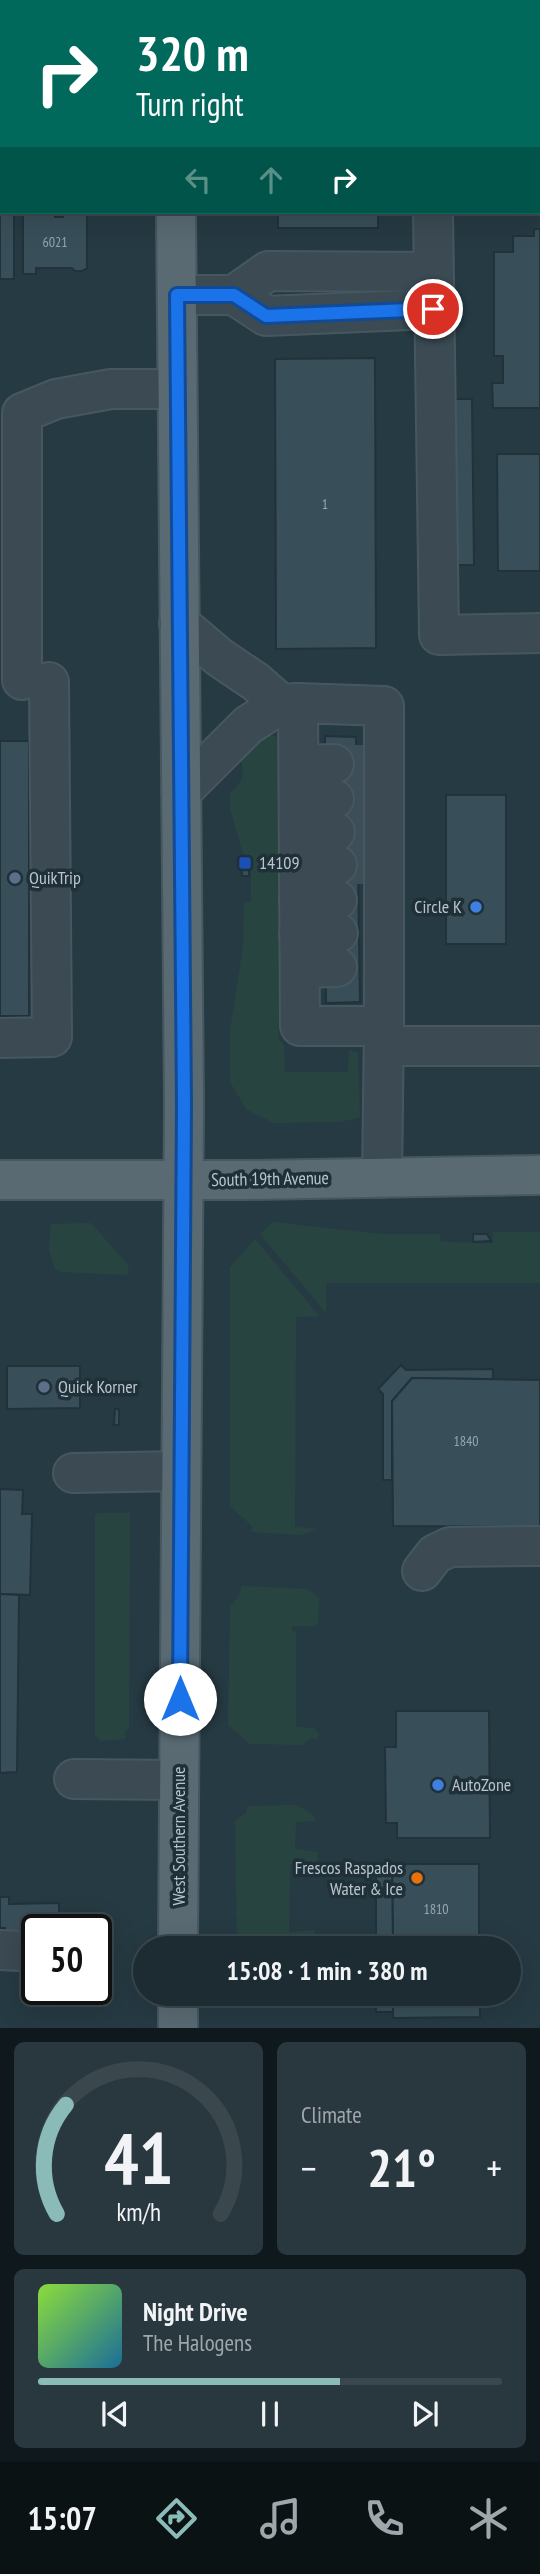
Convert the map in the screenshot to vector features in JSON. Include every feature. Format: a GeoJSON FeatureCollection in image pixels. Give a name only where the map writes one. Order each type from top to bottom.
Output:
{"type":"FeatureCollection","features":[{"type":"Feature","properties":{"kind":"main road","name":"West Southern Avenue"},"geometry":{"type":"LineString","coordinates":[[176,214],[183,1180],[178,1936]]}},
{"type":"Feature","properties":{"kind":"main road","name":"South 19th Avenue"},"geometry":{"type":"LineString","coordinates":[[0,1180],[540,1175]]}},
{"type":"Feature","properties":{"kind":"main road"},"geometry":{"type":"LineString","coordinates":[[178,2006],[178,2028]]}},
{"type":"Feature","properties":{"kind":"lane"},"geometry":{"type":"LineString","coordinates":[[433,214],[439,635],[540,633]]}},
{"type":"Feature","properties":{"kind":"lane"},"geometry":{"type":"LineString","coordinates":[[177,295],[234,295],[266,316],[433,291]]}},
{"type":"Feature","properties":{"kind":"lane"},"geometry":{"type":"LineString","coordinates":[[0,1038],[52,1037],[35,681],[11,572],[11,413],[56,399],[111,389],[177,389]]}},
{"type":"Feature","properties":{"kind":"lane"},"geometry":{"type":"LineString","coordinates":[[179,623],[219,657],[289,704],[346,866],[384,1036],[382,1178]]}},
{"type":"Feature","properties":{"kind":"lane"},"geometry":{"type":"LineString","coordinates":[[181,792],[248,725],[289,704],[384,706],[346,866],[300,1026],[384,1036],[540,1046]]}},
{"type":"Feature","properties":{"kind":"lane"},"geometry":{"type":"LineString","coordinates":[[73,1474],[181,1471]]}},
{"type":"Feature","properties":{"kind":"lane"},"geometry":{"type":"LineString","coordinates":[[422,1571],[435,1554],[450,1548],[540,1546]]}},
{"type":"Feature","properties":{"kind":"lane"},"geometry":{"type":"LineString","coordinates":[[74,1779],[179,1780]]}},
{"type":"Feature","properties":{"kind":"lane"},"geometry":{"type":"LineString","coordinates":[[0,1950],[21,1951]]}},
{"type":"Feature","properties":{"kind":"green space"},"geometry":{"type":"Polygon","coordinates":[[[268,735],[278,739],[279,1039],[284,1045],[285,1072],[348,1072],[349,1050],[358,1053],[360,1117],[341,1122],[274,1123],[246,1109],[230,1082],[230,1030],[243,947],[244,902],[251,902],[251,857],[244,857],[230,809],[230,793],[243,775],[240,752],[268,735]]]}},
{"type":"Feature","properties":{"kind":"green space"},"geometry":{"type":"Polygon","coordinates":[[[273,1222],[380,1234],[440,1234],[441,1242],[493,1243],[493,1232],[540,1232],[540,1283],[326,1283],[326,1313],[260,1234],[273,1222]]]}},
{"type":"Feature","properties":{"kind":"green space"},"geometry":{"type":"Polygon","coordinates":[[[91,1223],[129,1266],[127,1275],[61,1272],[55,1269],[49,1250],[51,1224],[91,1223]]]}},
{"type":"Feature","properties":{"kind":"green space"},"geometry":{"type":"Polygon","coordinates":[[[255,1239],[319,1316],[296,1317],[295,1527],[316,1529],[302,1535],[251,1532],[252,1526],[230,1506],[230,1267],[255,1239]]]}},
{"type":"Feature","properties":{"kind":"green space"},"geometry":{"type":"Polygon","coordinates":[[[98,1513],[130,1513],[129,1728],[125,1732],[125,1739],[101,1741],[95,1736],[95,1516],[98,1513]]]}},
{"type":"Feature","properties":{"kind":"green space"},"geometry":{"type":"Polygon","coordinates":[[[241,1586],[307,1589],[319,1598],[318,1623],[314,1626],[292,1626],[292,1631],[296,1631],[296,1727],[314,1728],[319,1734],[317,1740],[312,1738],[302,1745],[250,1744],[228,1725],[230,1607],[240,1594],[241,1586]]]}},
{"type":"Feature","properties":{"kind":"green space"},"geometry":{"type":"Polygon","coordinates":[[[297,1805],[313,1815],[316,1821],[296,1822],[295,1849],[317,1852],[318,1859],[313,1864],[290,1865],[289,1932],[314,1930],[315,1936],[237,1936],[235,1821],[247,1812],[247,1806],[297,1805]]]}},
{"type":"Feature","properties":{"kind":"building"},"geometry":{"type":"Polygon","coordinates":[[[0,214],[14,214],[14,279],[0,279],[0,214]]]}},
{"type":"Feature","properties":{"kind":"building"},"geometry":{"type":"Polygon","coordinates":[[[23,214],[55,214],[55,217],[63,217],[63,214],[87,214],[87,268],[75,271],[72,268],[36,268],[36,274],[23,274],[23,214]]]}},
{"type":"Feature","properties":{"kind":"building"},"geometry":{"type":"Polygon","coordinates":[[[278,214],[378,214],[378,228],[278,228],[278,214]]]}},
{"type":"Feature","properties":{"kind":"building"},"geometry":{"type":"Polygon","coordinates":[[[534,229],[540,229],[540,408],[493,408],[492,383],[503,383],[503,356],[494,356],[494,252],[513,252],[513,236],[534,236],[534,229]]]}},
{"type":"Feature","properties":{"kind":"building"},"geometry":{"type":"Polygon","coordinates":[[[375,358],[376,648],[276,649],[275,359],[375,358]]]}},
{"type":"Feature","properties":{"kind":"building"},"geometry":{"type":"Polygon","coordinates":[[[451,399],[472,399],[474,565],[454,565],[451,399]]]}},
{"type":"Feature","properties":{"kind":"building"},"geometry":{"type":"Polygon","coordinates":[[[497,454],[540,454],[540,571],[498,571],[497,454]]]}},
{"type":"Feature","properties":{"kind":"building"},"geometry":{"type":"Polygon","coordinates":[[[325,736],[356,737],[360,1002],[326,1003],[325,736]]]}},
{"type":"Feature","properties":{"kind":"building","name":"QuikTrip"},"geometry":{"type":"Polygon","coordinates":[[[0,741],[29,741],[29,1016],[0,1016],[0,741]]]}},
{"type":"Feature","properties":{"kind":"building","name":"Circle K"},"geometry":{"type":"Polygon","coordinates":[[[446,795],[506,795],[506,944],[446,944],[446,795]]]}},
{"type":"Feature","properties":{"kind":"building"},"geometry":{"type":"Polygon","coordinates":[[[249,858],[249,876],[242,876],[242,862],[249,858]]]}},
{"type":"Feature","properties":{"kind":"building"},"geometry":{"type":"Polygon","coordinates":[[[473,1234],[487,1234],[491,1241],[473,1242],[473,1234]]]}},
{"type":"Feature","properties":{"kind":"building"},"geometry":{"type":"Polygon","coordinates":[[[401,1365],[406,1370],[493,1369],[493,1379],[412,1378],[392,1401],[392,1480],[383,1480],[383,1394],[378,1389],[401,1365]]]}},
{"type":"Feature","properties":{"kind":"building"},"geometry":{"type":"Polygon","coordinates":[[[7,1366],[80,1366],[80,1408],[7,1409],[7,1366]]]}},
{"type":"Feature","properties":{"kind":"building"},"geometry":{"type":"Polygon","coordinates":[[[412,1378],[540,1380],[540,1527],[393,1526],[392,1401],[412,1378]]]}},
{"type":"Feature","properties":{"kind":"building"},"geometry":{"type":"Polygon","coordinates":[[[115,1409],[119,1409],[119,1425],[114,1425],[115,1409]]]}},
{"type":"Feature","properties":{"kind":"building"},"geometry":{"type":"Polygon","coordinates":[[[0,1489],[23,1490],[22,1514],[32,1514],[30,1595],[0,1594],[0,1489]]]}},
{"type":"Feature","properties":{"kind":"building"},"geometry":{"type":"Polygon","coordinates":[[[0,1594],[19,1595],[17,1772],[0,1773],[0,1594]]]}},
{"type":"Feature","properties":{"kind":"building","name":"AutoZone"},"geometry":{"type":"Polygon","coordinates":[[[396,1711],[489,1711],[490,1838],[397,1838],[397,1823],[386,1823],[385,1747],[396,1747],[396,1711]]]}},
{"type":"Feature","properties":{"kind":"building"},"geometry":{"type":"Polygon","coordinates":[[[392,1864],[479,1864],[479,1936],[393,1936],[392,1864]]]}},
{"type":"Feature","properties":{"kind":"building"},"geometry":{"type":"Polygon","coordinates":[[[376,1870],[392,1870],[393,1936],[376,1936],[376,1870]]]}},
{"type":"Feature","properties":{"kind":"building"},"geometry":{"type":"Polygon","coordinates":[[[0,1897],[9,1897],[9,1904],[59,1903],[59,1914],[21,1914],[21,1940],[5,1940],[5,1928],[0,1928],[0,1897]]]}},
{"type":"Feature","properties":{"kind":"building"},"geometry":{"type":"Polygon","coordinates":[[[376,2006],[393,2006],[393,2012],[376,2012],[376,2006]]]}},
{"type":"Feature","properties":{"kind":"building"},"geometry":{"type":"Polygon","coordinates":[[[393,2006],[480,2006],[480,2017],[393,2018],[393,2006]]]}},
{"type":"Feature","properties":{"kind":"tunnel"},"geometry":{"type":"LineString","coordinates":[[334,764],[365,764]]}},
{"type":"Feature","properties":{"kind":"tunnel"},"geometry":{"type":"LineString","coordinates":[[334,799],[366,798]]}},
{"type":"Feature","properties":{"kind":"tunnel"},"geometry":{"type":"LineString","coordinates":[[335,832],[366,832]]}},
{"type":"Feature","properties":{"kind":"tunnel"},"geometry":{"type":"LineString","coordinates":[[337,865],[367,865]]}},
{"type":"Feature","properties":{"kind":"place","name":"14109"},"geometry":{"type":"Point","coordinates":[245,863]}},
{"type":"Feature","properties":{"kind":"place","name":"QuikTrip"},"geometry":{"type":"Point","coordinates":[15,878]}},
{"type":"Feature","properties":{"kind":"place","name":"Circle K"},"geometry":{"type":"Point","coordinates":[476,907]}},
{"type":"Feature","properties":{"kind":"place","name":"Quick Korner"},"geometry":{"type":"Point","coordinates":[44,1387]}},
{"type":"Feature","properties":{"kind":"place","name":"AutoZone"},"geometry":{"type":"Point","coordinates":[438,1785]}},
{"type":"Feature","properties":{"kind":"place","name":"Frescos Raspados Water & Ice"},"geometry":{"type":"Point","coordinates":[417,1878]}},
{"type":"Feature","properties":{"kind":"route"},"geometry":{"type":"LineString","coordinates":[[180,1699],[184,1104],[177,295],[234,295],[266,316],[433,309]]}}]}
